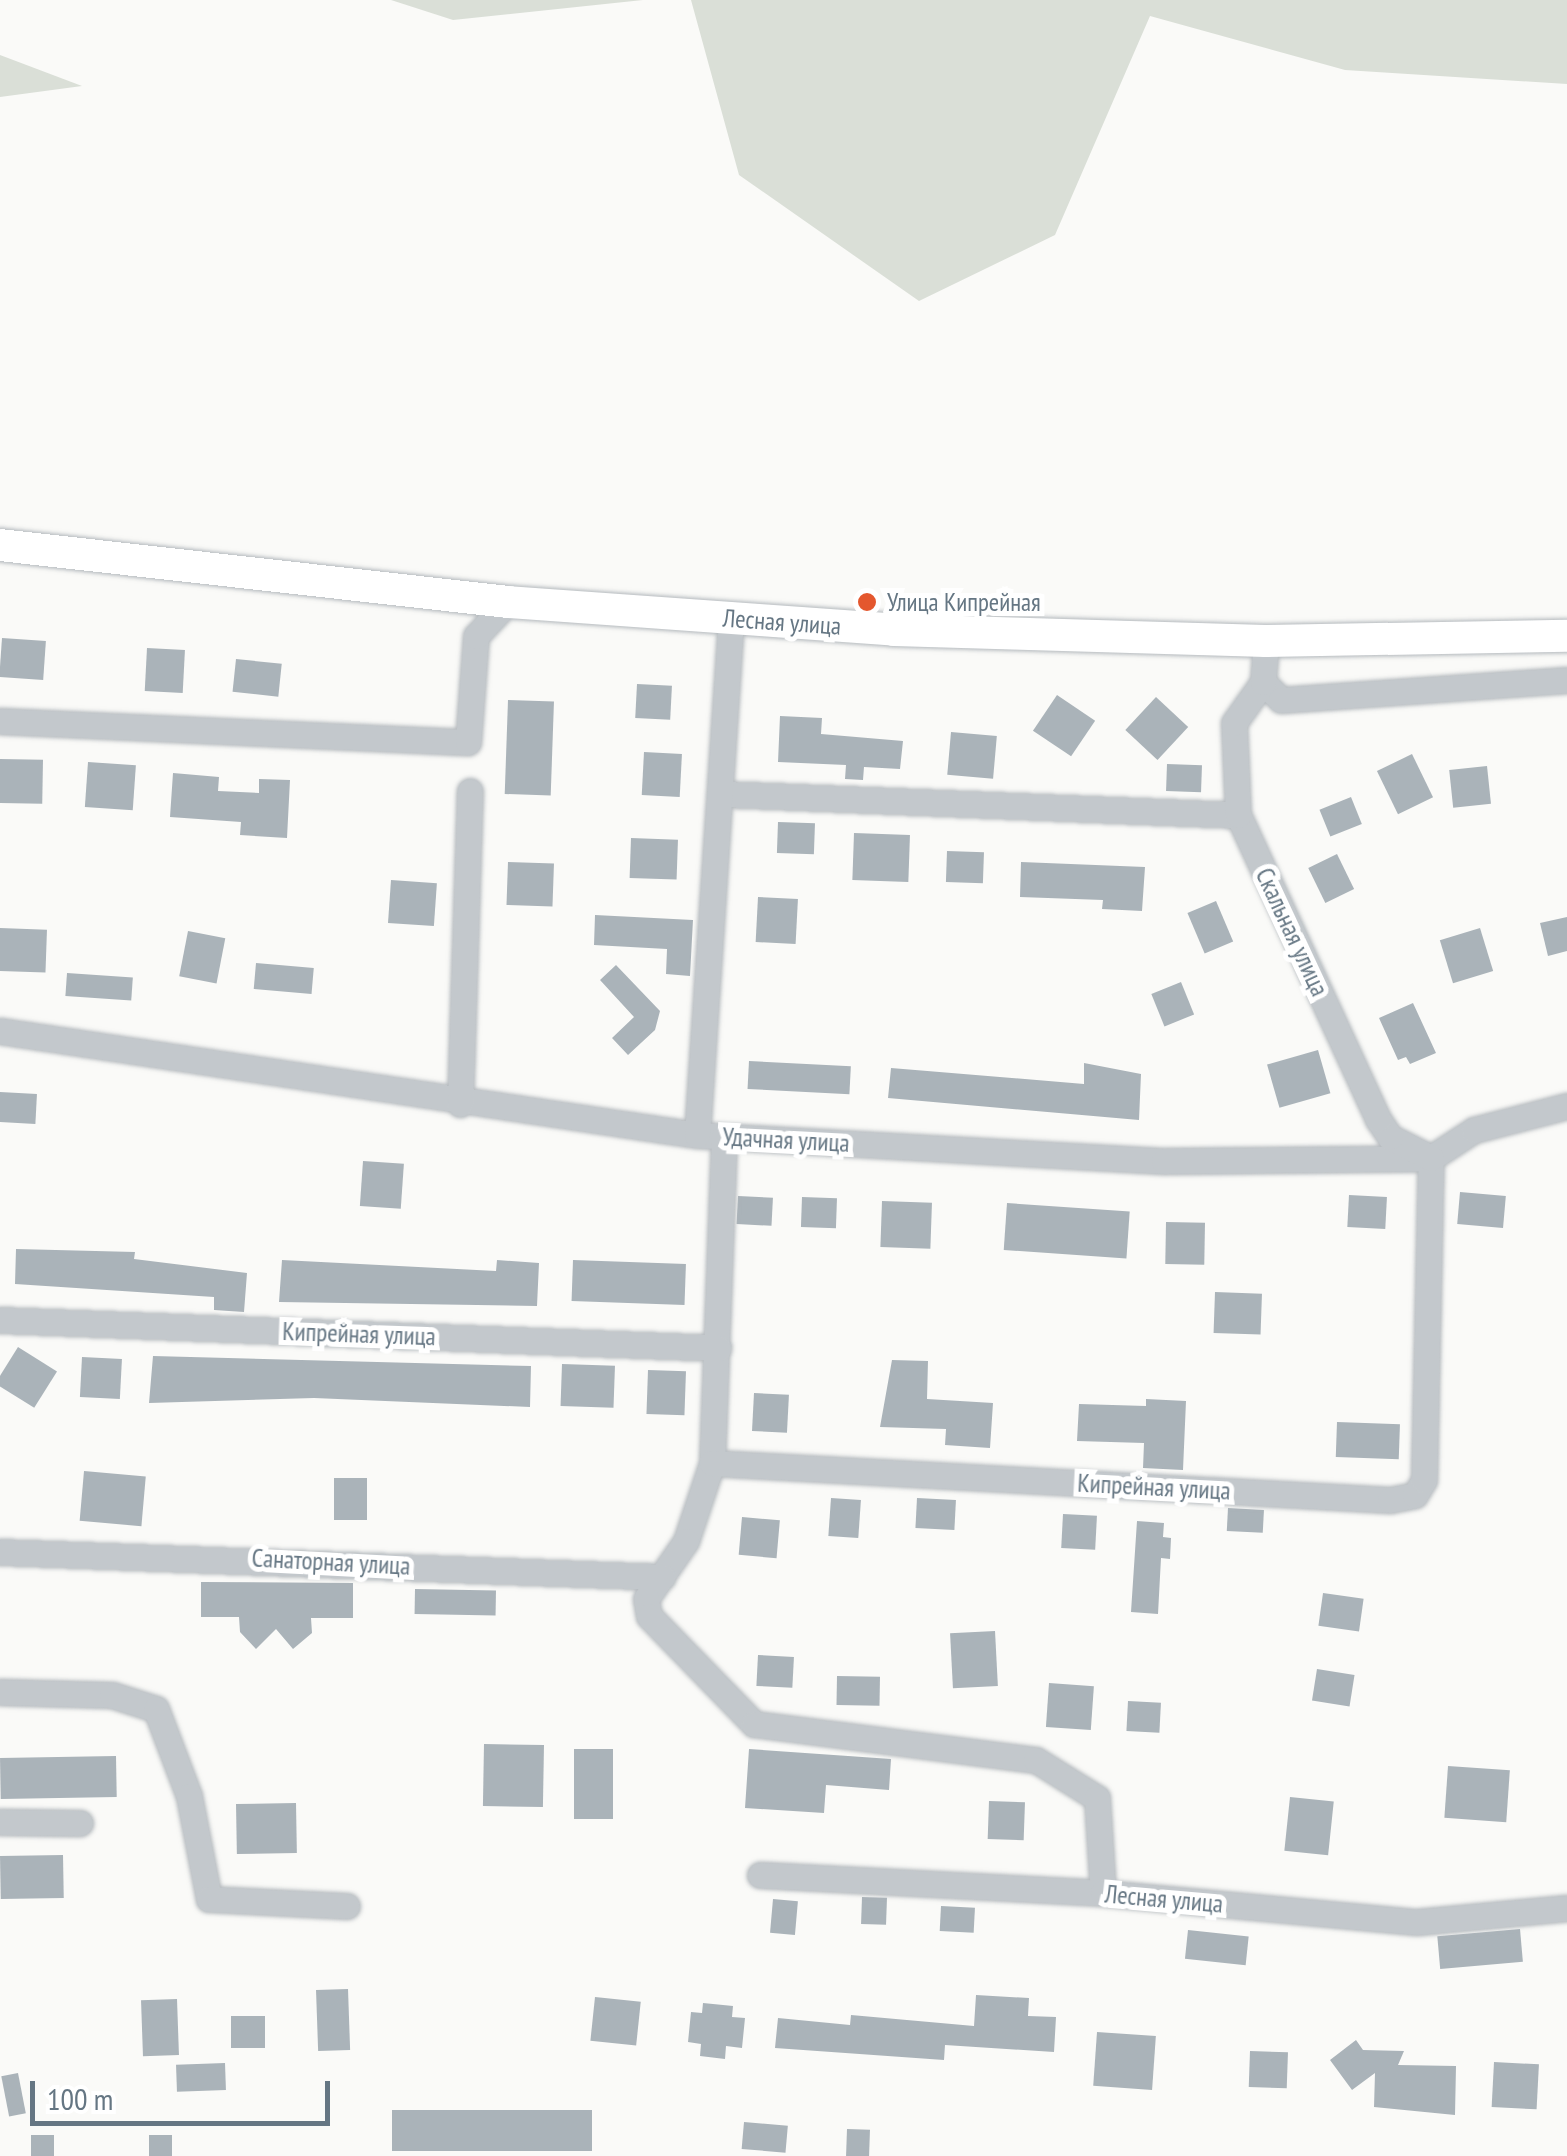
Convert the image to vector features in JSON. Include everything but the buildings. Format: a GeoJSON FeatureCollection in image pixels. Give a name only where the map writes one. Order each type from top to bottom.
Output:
{"type":"FeatureCollection","features":[{"type":"Feature","properties":{"kind":"main road","name":"Лесная улица"},"geometry":{"type":"LineString","coordinates":[[0,545],[508,602],[731,619],[1266,641],[1567,636]]}},
{"type":"Feature","properties":{"kind":"street"},"geometry":{"type":"LineString","coordinates":[[0,722],[468,742],[476,636],[508,602]]}},
{"type":"Feature","properties":{"kind":"street"},"geometry":{"type":"LineString","coordinates":[[696,1135],[723,794],[731,619]]}},
{"type":"Feature","properties":{"kind":"street"},"geometry":{"type":"LineString","coordinates":[[1266,641],[1263,682],[1281,700],[1567,680]]}},
{"type":"Feature","properties":{"kind":"street","name":"Скальная улица"},"geometry":{"type":"LineString","coordinates":[[1263,682],[1234,723],[1238,815],[1378,1120],[1390,1137],[1431,1158]]}},
{"type":"Feature","properties":{"kind":"street"},"geometry":{"type":"LineString","coordinates":[[460,1104],[470,791]]}},
{"type":"Feature","properties":{"kind":"street"},"geometry":{"type":"LineString","coordinates":[[723,794],[1238,815]]}},
{"type":"Feature","properties":{"kind":"street","name":"Удачная улица"},"geometry":{"type":"LineString","coordinates":[[0,1032],[460,1104],[696,1135],[1164,1162],[1431,1158]]}},
{"type":"Feature","properties":{"kind":"street"},"geometry":{"type":"LineString","coordinates":[[1431,1158],[1474,1130],[1567,1106]]}},
{"type":"Feature","properties":{"kind":"street"},"geometry":{"type":"LineString","coordinates":[[724,1137],[712,1463],[686,1541],[646,1599],[649,1616],[740,1718],[1021,1756],[1097,1798],[1103,1893]]}},
{"type":"Feature","properties":{"kind":"street","name":"Кипрейная улица"},"geometry":{"type":"LineString","coordinates":[[712,1463],[1390,1500],[1416,1495],[1424,1480],[1431,1158]]}},
{"type":"Feature","properties":{"kind":"street","name":"Кипрейная улица"},"geometry":{"type":"LineString","coordinates":[[0,1320],[718,1348]]}},
{"type":"Feature","properties":{"kind":"street","name":"Санаторная улица"},"geometry":{"type":"LineString","coordinates":[[0,1552],[662,1577]]}},
{"type":"Feature","properties":{"kind":"street"},"geometry":{"type":"LineString","coordinates":[[0,1692],[112,1695],[156,1709],[189,1796],[209,1899],[347,1906]]}},
{"type":"Feature","properties":{"kind":"street"},"geometry":{"type":"LineString","coordinates":[[0,1822],[80,1823]]}},
{"type":"Feature","properties":{"kind":"street","name":"Лесная улица"},"geometry":{"type":"LineString","coordinates":[[760,1875],[1103,1893],[1416,1922],[1567,1908]]}},
{"type":"Feature","properties":{"kind":"shaded area"},"geometry":{"type":"Polygon","coordinates":[[[391,0],[643,0],[453,20],[391,0]]]}},
{"type":"Feature","properties":{"kind":"shaded area"},"geometry":{"type":"Polygon","coordinates":[[[691,0],[1567,0],[1567,84],[1345,70],[1150,16],[1055,235],[919,301],[739,175],[691,0]]]}},
{"type":"Feature","properties":{"kind":"shaded area"},"geometry":{"type":"Polygon","coordinates":[[[0,55],[82,86],[0,97],[0,55]]]}},
{"type":"Feature","properties":{"kind":"place","name":"Улица Кипрейная"},"geometry":{"type":"Point","coordinates":[867,602]}}]}
